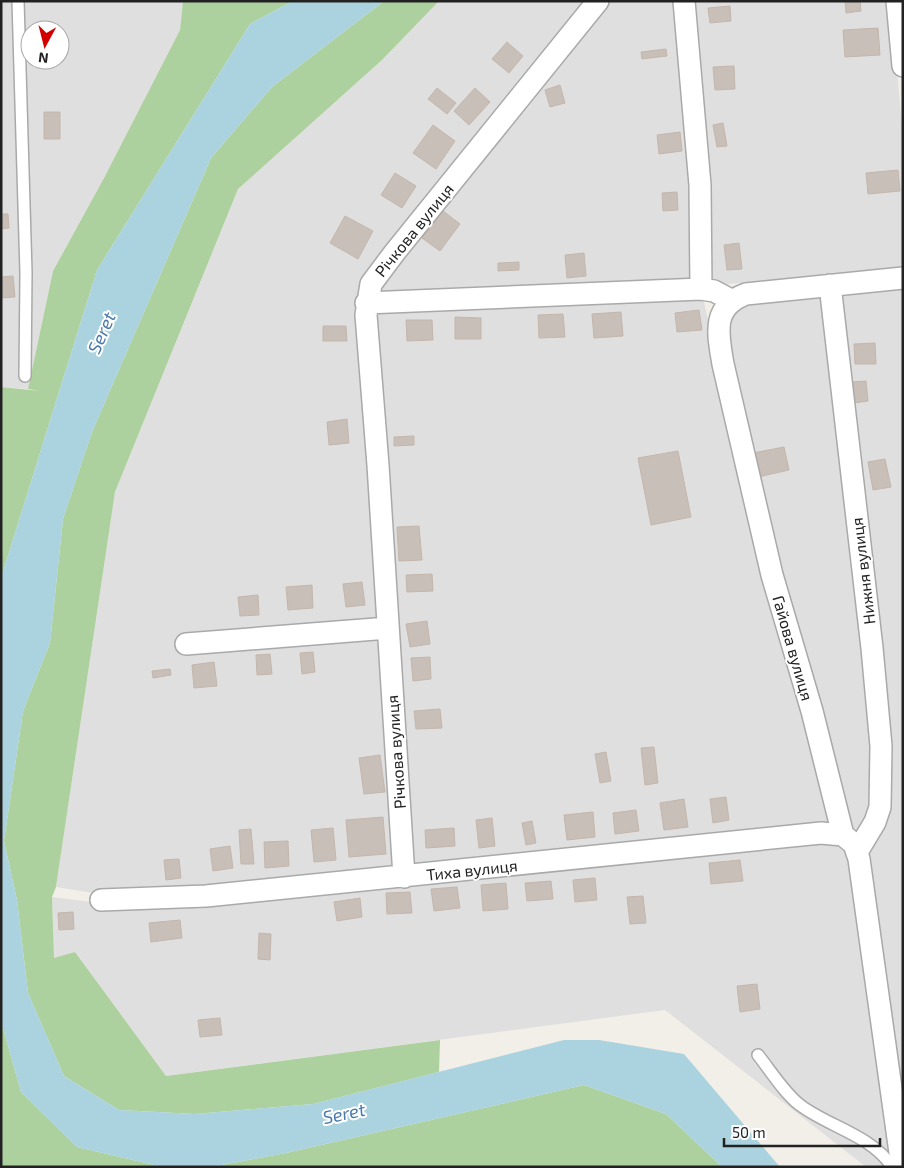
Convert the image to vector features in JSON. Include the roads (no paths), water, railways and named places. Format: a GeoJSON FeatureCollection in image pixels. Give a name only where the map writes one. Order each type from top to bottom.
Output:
{"type":"FeatureCollection","features":[{"type":"Feature","properties":{"kind":"street","name":"Річкова вулиця"},"geometry":{"type":"LineString","coordinates":[[404,877],[378,465],[366,328],[366,303],[371,284],[379,272],[598,1]]}},
{"type":"Feature","properties":{"kind":"street"},"geometry":{"type":"LineString","coordinates":[[684,1],[700,185],[701,289]]}},
{"type":"Feature","properties":{"kind":"street"},"geometry":{"type":"LineString","coordinates":[[897,1],[903,66]]}},
{"type":"Feature","properties":{"kind":"street"},"geometry":{"type":"LineString","coordinates":[[366,303],[701,289],[714,291],[730,300],[746,294],[903,278]]}},
{"type":"Feature","properties":{"kind":"street","name":"Нижня вулиця"},"geometry":{"type":"LineString","coordinates":[[830,285],[872,648],[881,746],[880,807],[875,822],[857,852]]}},
{"type":"Feature","properties":{"kind":"street","name":"Гайова вулиця"},"geometry":{"type":"LineString","coordinates":[[730,300],[720,318],[719,330],[724,364],[772,575],[802,676],[843,835],[851,840],[857,852]]}},
{"type":"Feature","properties":{"kind":"street"},"geometry":{"type":"LineString","coordinates":[[186,644],[388,628]]}},
{"type":"Feature","properties":{"kind":"street","name":"Тиха вулиця"},"geometry":{"type":"LineString","coordinates":[[101,900],[206,896],[821,833],[843,835]]}},
{"type":"Feature","properties":{"kind":"street"},"geometry":{"type":"LineString","coordinates":[[857,852],[902,1167]]}},
{"type":"Feature","properties":{"kind":"lane"},"geometry":{"type":"LineString","coordinates":[[18,1],[26,273],[25,376]]}},
{"type":"Feature","properties":{"kind":"lane"},"geometry":{"type":"LineString","coordinates":[[758,1055],[800,1105],[844,1129],[886,1157],[892,1167]]}},
{"type":"Feature","properties":{"kind":"water","name":"Seret"},"geometry":{"type":"Polygon","coordinates":[[[293,1],[384,1],[272,87],[211,158],[92,432],[63,519],[50,643],[23,711],[4,841],[17,900],[28,993],[64,1076],[119,1110],[195,1114],[313,1104],[564,1040],[599,1040],[684,1054],[780,1167],[722,1167],[666,1114],[584,1085],[286,1153],[211,1167],[163,1167],[77,1147],[21,1092],[1,1021],[1,578],[97,270],[250,24],[293,1]]]}}]}
